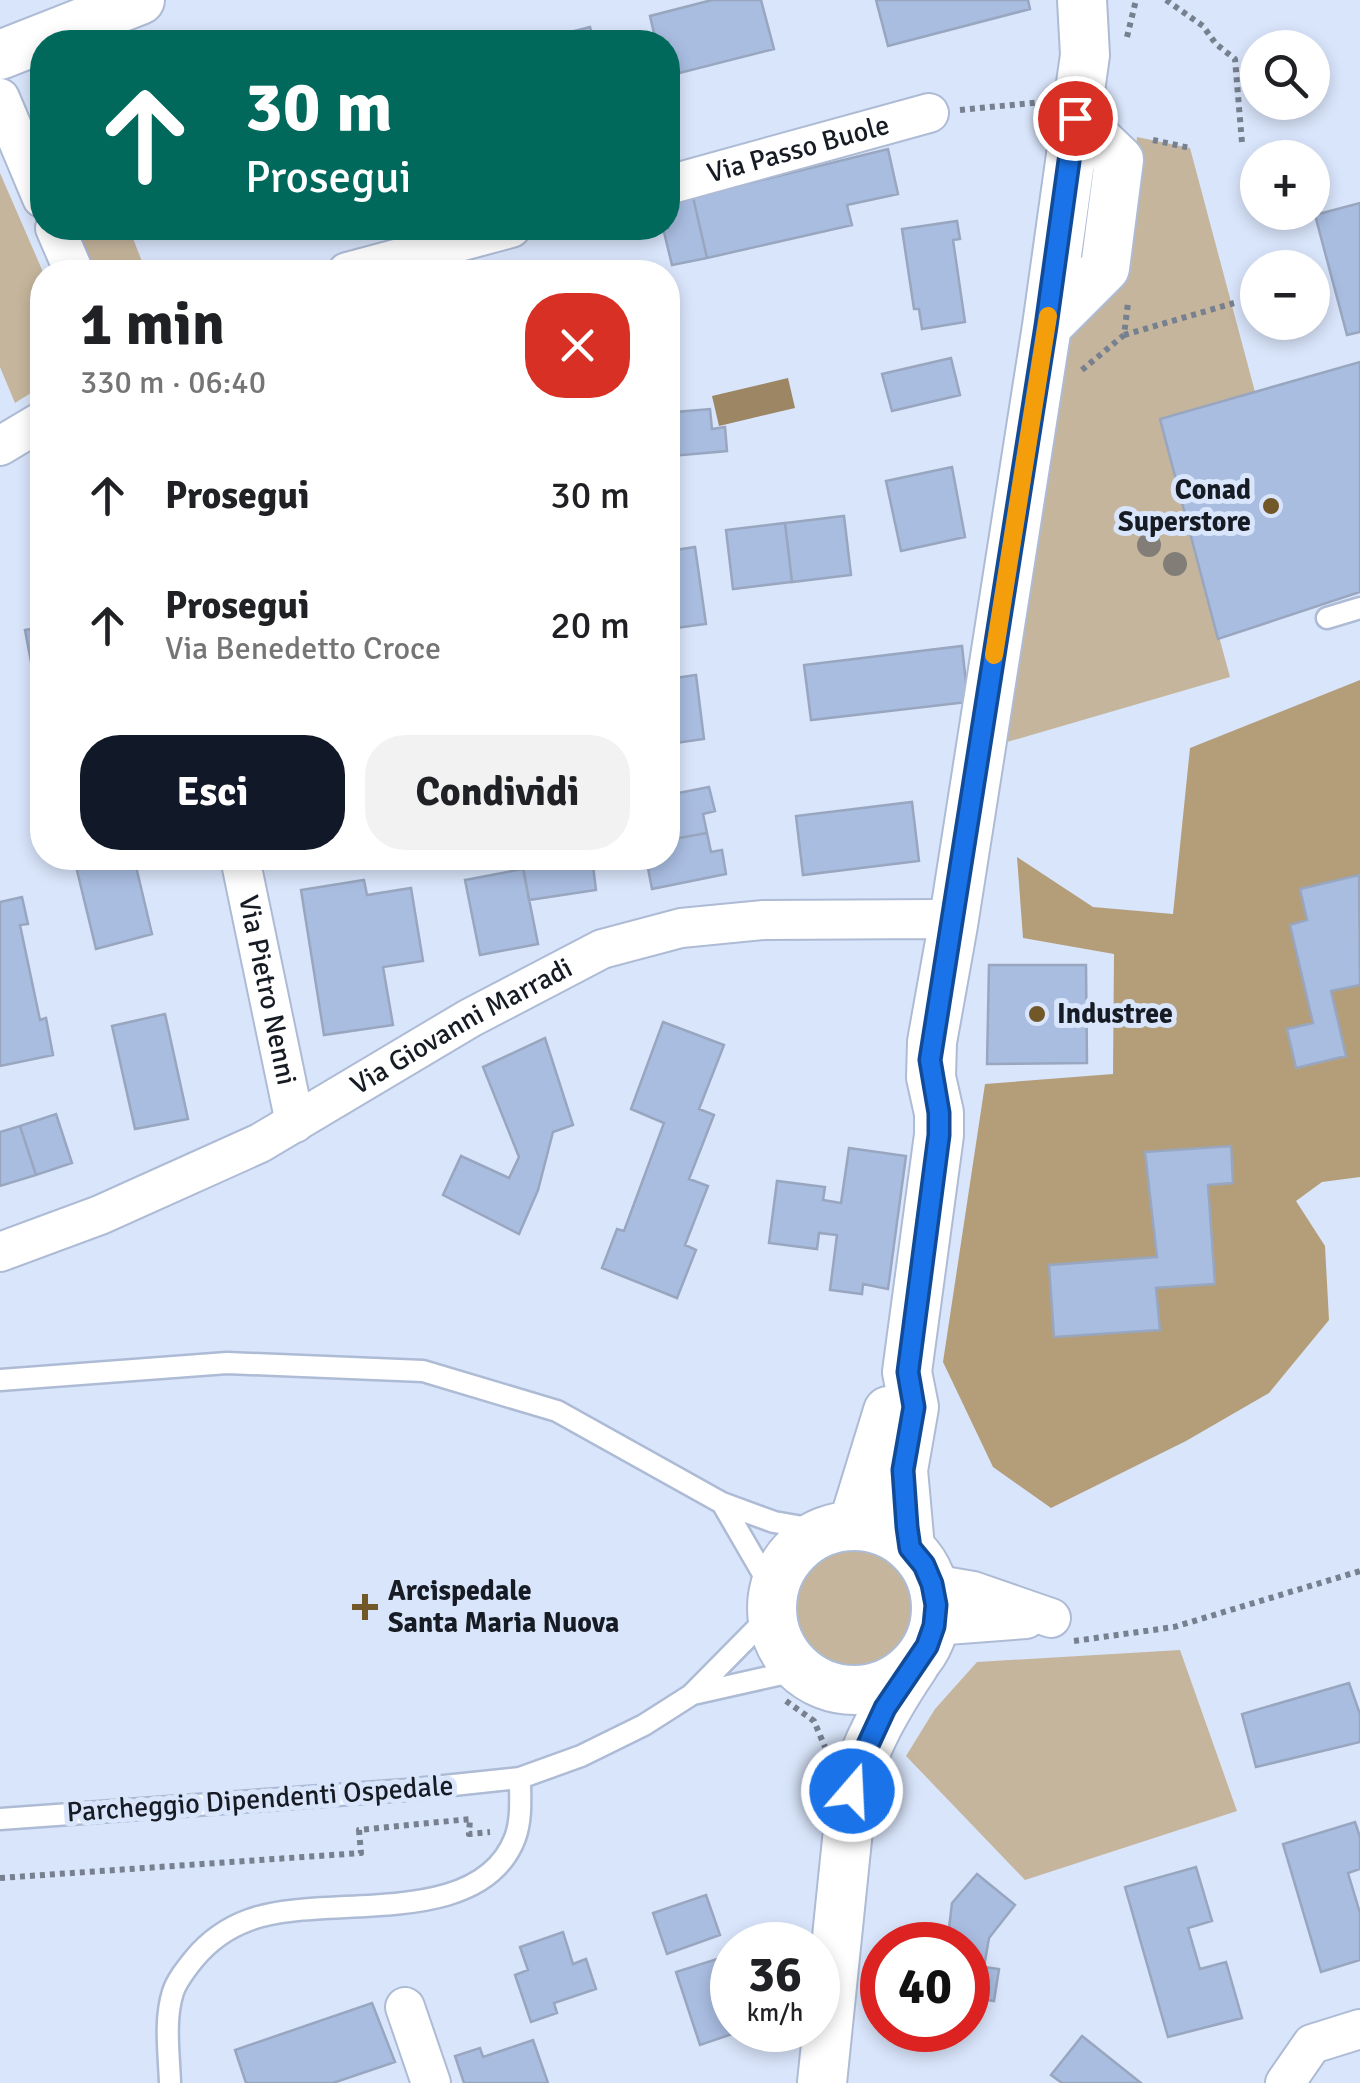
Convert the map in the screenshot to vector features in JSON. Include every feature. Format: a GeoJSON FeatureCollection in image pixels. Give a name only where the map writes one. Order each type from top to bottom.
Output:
{"type":"FeatureCollection","features":[{"type":"Feature","properties":{"kind":"street"},"geometry":{"type":"LineString","coordinates":[[62,30],[140,0]]}},
{"type":"Feature","properties":{"kind":"street"},"geometry":{"type":"LineString","coordinates":[[1082,0],[1107,52]]}},
{"type":"Feature","properties":{"kind":"street"},"geometry":{"type":"LineString","coordinates":[[809,1676],[839,1689],[860,1690],[899,1677],[923,1605],[903,1470],[914,1407],[908,1372],[939,1135],[930,1060],[1046,326],[1058,110],[1107,52],[1107,0]]}},
{"type":"Feature","properties":{"kind":"street"},"geometry":{"type":"LineString","coordinates":[[0,54],[30,42]]}},
{"type":"Feature","properties":{"kind":"street"},"geometry":{"type":"LineString","coordinates":[[0,98],[30,169]]}},
{"type":"Feature","properties":{"kind":"street","name":"Via Passo Buole"},"geometry":{"type":"LineString","coordinates":[[680,181],[929,113]]}},
{"type":"Feature","properties":{"kind":"street"},"geometry":{"type":"LineString","coordinates":[[392,260],[466,240]]}},
{"type":"Feature","properties":{"kind":"street"},"geometry":{"type":"LineString","coordinates":[[0,446],[30,427]]}},
{"type":"Feature","properties":{"kind":"street","name":"Via Pietro Nenni"},"geometry":{"type":"LineString","coordinates":[[242,870],[295,1123]]}},
{"type":"Feature","properties":{"kind":"street","name":"Via Giovanni Marradi"},"geometry":{"type":"LineString","coordinates":[[0,1252],[100,1216],[197,1174],[295,1123],[470,1018],[602,950],[681,928],[764,920],[939,919],[953,925]]}},
{"type":"Feature","properties":{"kind":"street"},"geometry":{"type":"LineString","coordinates":[[839,1528],[908,1372]]}},
{"type":"Feature","properties":{"kind":"street"},"geometry":{"type":"LineString","coordinates":[[814,2080],[841,1776],[834,1715],[809,1676],[786,1654],[776,1634],[772,1602],[781,1570],[793,1552],[810,1538],[839,1528],[874,1528],[923,1605]]}},
{"type":"Feature","properties":{"kind":"street"},"geometry":{"type":"LineString","coordinates":[[841,1776],[860,1762],[885,1708],[923,1605]]}},
{"type":"Feature","properties":{"kind":"street"},"geometry":{"type":"LineString","coordinates":[[405,2007],[432,2083]]}},
{"type":"Feature","properties":{"kind":"street"},"geometry":{"type":"LineString","coordinates":[[1285,2083],[1312,2044],[1360,2030]]}},
{"type":"Feature","properties":{"kind":"lane"},"geometry":{"type":"LineString","coordinates":[[1328,618],[1360,608]]}},
{"type":"Feature","properties":{"kind":"lane"},"geometry":{"type":"LineString","coordinates":[[0,1380],[228,1362],[423,1371],[557,1411],[722,1504],[774,1522],[839,1528]]}},
{"type":"Feature","properties":{"kind":"lane"},"geometry":{"type":"LineString","coordinates":[[722,1504],[772,1602]]}},
{"type":"Feature","properties":{"kind":"lane","name":"Parcheggio Dipendenti Ospedale"},"geometry":{"type":"LineString","coordinates":[[0,1820],[520,1778],[581,1756],[644,1725],[691,1695],[772,1602]]}},
{"type":"Feature","properties":{"kind":"lane","name":"Parcheggio Dipendenti Ospedale"},"geometry":{"type":"LineString","coordinates":[[691,1695],[740,1682],[809,1676]]}},
{"type":"Feature","properties":{"kind":"lane"},"geometry":{"type":"LineString","coordinates":[[170,2083],[168,2028],[173,1991],[208,1942],[250,1919],[425,1898],[458,1891],[480,1880],[500,1863],[514,1839],[521,1812],[520,1778]]}},
{"type":"Feature","properties":{"kind":"path"},"geometry":{"type":"LineString","coordinates":[[1107,52],[1127,40],[1136,0]]}},
{"type":"Feature","properties":{"kind":"path"},"geometry":{"type":"LineString","coordinates":[[1166,0],[1203,26],[1216,44],[1235,58],[1242,140]]}},
{"type":"Feature","properties":{"kind":"path"},"geometry":{"type":"LineString","coordinates":[[929,113],[1058,110]]}},
{"type":"Feature","properties":{"kind":"path"},"geometry":{"type":"LineString","coordinates":[[1137,137],[1190,148]]}},
{"type":"Feature","properties":{"kind":"path"},"geometry":{"type":"LineString","coordinates":[[1124,335],[1129,298]]}},
{"type":"Feature","properties":{"kind":"path"},"geometry":{"type":"LineString","coordinates":[[1070,379],[1124,335],[1234,303]]}},
{"type":"Feature","properties":{"kind":"path"},"geometry":{"type":"LineString","coordinates":[[1056,1642],[1091,1641],[1174,1627],[1360,1570]]}},
{"type":"Feature","properties":{"kind":"path"},"geometry":{"type":"LineString","coordinates":[[740,1682],[748,1698],[775,1697],[795,1705],[814,1721],[841,1776]]}},
{"type":"Feature","properties":{"kind":"path"},"geometry":{"type":"LineString","coordinates":[[0,1878],[361,1853],[359,1830],[470,1819],[469,1834]]}},
{"type":"Feature","properties":{"kind":"shaded area"},"geometry":{"type":"Polygon","coordinates":[[[1137,137],[1190,148],[1255,392],[1160,420],[1230,677],[1007,742],[1024,585],[1064,345],[1119,288],[1137,137]]]}},
{"type":"Feature","properties":{"kind":"shaded area"},"geometry":{"type":"Polygon","coordinates":[[[0,173],[38,260],[30,260],[30,394],[15,403],[0,367],[0,173]]]}},
{"type":"Feature","properties":{"kind":"shaded area"},"geometry":{"type":"Polygon","coordinates":[[[82,240],[134,240],[141,260],[90,260],[82,240]]]}},
{"type":"Feature","properties":{"kind":"shaded area"},"geometry":{"type":"Polygon","coordinates":[[[788,378],[795,408],[719,426],[712,396],[788,378]]]}},
{"type":"Feature","properties":{"kind":"shaded area"},"geometry":{"type":"Polygon","coordinates":[[[1360,680],[1360,1177],[1322,1182],[1296,1201],[1325,1246],[1329,1320],[1269,1393],[1186,1441],[1051,1508],[993,1467],[943,1362],[985,1084],[1113,1074],[1114,954],[1023,938],[1017,857],[1093,907],[1173,914],[1190,748],[1360,680]]]}},
{"type":"Feature","properties":{"kind":"shaded area"},"geometry":{"type":"Polygon","coordinates":[[[853,1546],[877,1551],[898,1565],[912,1586],[917,1610],[912,1634],[898,1655],[877,1669],[853,1674],[829,1669],[808,1655],[794,1634],[789,1610],[794,1586],[808,1565],[829,1551],[853,1546]]]}},
{"type":"Feature","properties":{"kind":"shaded area"},"geometry":{"type":"Polygon","coordinates":[[[1180,1650],[1237,1811],[1025,1880],[906,1756],[935,1709],[977,1662],[1180,1650]]]}},
{"type":"Feature","properties":{"kind":"building"},"geometry":{"type":"Polygon","coordinates":[[[712,0],[761,0],[774,49],[680,73],[680,30],[653,30],[650,16],[712,0]]]}},
{"type":"Feature","properties":{"kind":"building"},"geometry":{"type":"Polygon","coordinates":[[[876,0],[1028,0],[1030,9],[888,46],[876,0]]]}},
{"type":"Feature","properties":{"kind":"building"},"geometry":{"type":"Polygon","coordinates":[[[888,149],[898,194],[847,205],[852,225],[707,258],[693,197],[888,149]]]}},
{"type":"Feature","properties":{"kind":"building"},"geometry":{"type":"Polygon","coordinates":[[[693,197],[707,258],[680,263],[680,260],[671,260],[666,240],[680,240],[680,200],[693,197]]]}},
{"type":"Feature","properties":{"kind":"building"},"geometry":{"type":"Polygon","coordinates":[[[1360,203],[1360,332],[1347,335],[1330,271],[1330,250],[1324,250],[1319,230],[1330,230],[1330,211],[1360,203]]]}},
{"type":"Feature","properties":{"kind":"building"},"geometry":{"type":"Polygon","coordinates":[[[957,221],[960,239],[953,240],[965,322],[922,329],[919,309],[914,309],[902,229],[957,221]]]}},
{"type":"Feature","properties":{"kind":"building"},"geometry":{"type":"Polygon","coordinates":[[[951,358],[960,395],[892,411],[882,374],[951,358]]]}},
{"type":"Feature","properties":{"kind":"building","name":"Conad Superstore"},"geometry":{"type":"Polygon","coordinates":[[[1360,362],[1360,592],[1218,639],[1160,419],[1360,362]]]}},
{"type":"Feature","properties":{"kind":"building"},"geometry":{"type":"Polygon","coordinates":[[[710,409],[712,429],[725,427],[727,451],[680,455],[680,412],[710,409]]]}},
{"type":"Feature","properties":{"kind":"building"},"geometry":{"type":"Polygon","coordinates":[[[952,467],[965,537],[901,551],[886,481],[952,467]]]}},
{"type":"Feature","properties":{"kind":"building"},"geometry":{"type":"Polygon","coordinates":[[[844,516],[851,575],[792,582],[785,523],[844,516]]]}},
{"type":"Feature","properties":{"kind":"building"},"geometry":{"type":"Polygon","coordinates":[[[785,523],[792,582],[733,589],[726,530],[785,523]]]}},
{"type":"Feature","properties":{"kind":"building"},"geometry":{"type":"Polygon","coordinates":[[[695,547],[706,624],[680,627],[680,549],[695,547]]]}},
{"type":"Feature","properties":{"kind":"building"},"geometry":{"type":"Polygon","coordinates":[[[30,629],[30,656],[25,630],[30,629]]]}},
{"type":"Feature","properties":{"kind":"building"},"geometry":{"type":"Polygon","coordinates":[[[962,646],[968,702],[811,720],[804,665],[962,646]]]}},
{"type":"Feature","properties":{"kind":"building"},"geometry":{"type":"Polygon","coordinates":[[[696,675],[704,739],[680,742],[680,677],[696,675]]]}},
{"type":"Feature","properties":{"kind":"building"},"geometry":{"type":"Polygon","coordinates":[[[709,787],[715,811],[703,814],[707,833],[680,838],[680,793],[709,787]]]}},
{"type":"Feature","properties":{"kind":"building"},"geometry":{"type":"Polygon","coordinates":[[[912,802],[919,861],[803,875],[796,816],[912,802]]]}},
{"type":"Feature","properties":{"kind":"building"},"geometry":{"type":"Polygon","coordinates":[[[707,833],[711,852],[722,850],[726,874],[652,889],[648,870],[680,870],[680,838],[707,833]]]}},
{"type":"Feature","properties":{"kind":"building"},"geometry":{"type":"Polygon","coordinates":[[[77,870],[137,870],[152,934],[96,949],[77,870]]]}},
{"type":"Feature","properties":{"kind":"building"},"geometry":{"type":"Polygon","coordinates":[[[523,870],[538,944],[480,955],[465,880],[523,870]]]}},
{"type":"Feature","properties":{"kind":"building"},"geometry":{"type":"Polygon","coordinates":[[[524,870],[594,870],[596,890],[529,900],[524,870]]]}},
{"type":"Feature","properties":{"kind":"building"},"geometry":{"type":"Polygon","coordinates":[[[1359,875],[1360,985],[1331,991],[1346,1056],[1296,1068],[1287,1029],[1313,1023],[1290,925],[1307,920],[1300,889],[1359,875]]]}},
{"type":"Feature","properties":{"kind":"building"},"geometry":{"type":"Polygon","coordinates":[[[364,880],[367,895],[411,888],[423,961],[383,967],[393,1025],[324,1035],[301,890],[364,880]]]}},
{"type":"Feature","properties":{"kind":"building"},"geometry":{"type":"Polygon","coordinates":[[[22,897],[28,924],[20,925],[40,1020],[46,1018],[53,1055],[0,1066],[0,902],[22,897]]]}},
{"type":"Feature","properties":{"kind":"building","name":"Industree"},"geometry":{"type":"Polygon","coordinates":[[[989,965],[1086,965],[1087,1063],[987,1064],[989,965]]]}},
{"type":"Feature","properties":{"kind":"building"},"geometry":{"type":"Polygon","coordinates":[[[165,1014],[188,1119],[135,1129],[112,1026],[165,1014]]]}},
{"type":"Feature","properties":{"kind":"building"},"geometry":{"type":"Polygon","coordinates":[[[663,1022],[724,1045],[699,1109],[714,1115],[689,1179],[708,1186],[685,1245],[696,1250],[677,1298],[602,1268],[617,1229],[624,1231],[664,1123],[631,1109],[663,1022]]]}},
{"type":"Feature","properties":{"kind":"building"},"geometry":{"type":"Polygon","coordinates":[[[545,1038],[573,1125],[553,1132],[538,1190],[519,1234],[443,1195],[461,1156],[509,1178],[519,1157],[483,1067],[545,1038]]]}},
{"type":"Feature","properties":{"kind":"building"},"geometry":{"type":"Polygon","coordinates":[[[56,1114],[72,1163],[36,1175],[20,1126],[56,1114]]]}},
{"type":"Feature","properties":{"kind":"building"},"geometry":{"type":"Polygon","coordinates":[[[20,1126],[36,1175],[0,1186],[0,1132],[20,1126]]]}},
{"type":"Feature","properties":{"kind":"building"},"geometry":{"type":"Polygon","coordinates":[[[1231,1146],[1233,1183],[1208,1185],[1215,1284],[1156,1288],[1160,1330],[1054,1337],[1049,1265],[1157,1257],[1145,1152],[1231,1146]]]}},
{"type":"Feature","properties":{"kind":"building"},"geometry":{"type":"Polygon","coordinates":[[[849,1148],[906,1156],[888,1289],[863,1284],[862,1294],[830,1290],[837,1235],[819,1233],[817,1249],[769,1243],[777,1181],[825,1187],[823,1200],[841,1203],[849,1148]]]}},
{"type":"Feature","properties":{"kind":"building"},"geometry":{"type":"Polygon","coordinates":[[[1349,1683],[1360,1714],[1360,1742],[1256,1767],[1242,1714],[1349,1683]]]}},
{"type":"Feature","properties":{"kind":"building"},"geometry":{"type":"Polygon","coordinates":[[[1355,1822],[1360,1837],[1360,1869],[1348,1873],[1360,1913],[1360,1960],[1321,1972],[1283,1844],[1355,1822]]]}},
{"type":"Feature","properties":{"kind":"building"},"geometry":{"type":"Polygon","coordinates":[[[1196,1867],[1212,1921],[1188,1928],[1200,1969],[1226,1962],[1242,2018],[1168,2037],[1125,1887],[1196,1867]]]}},
{"type":"Feature","properties":{"kind":"building"},"geometry":{"type":"Polygon","coordinates":[[[977,1874],[1015,1905],[990,1937],[990,1922],[950,1922],[952,1903],[977,1874]]]}},
{"type":"Feature","properties":{"kind":"building"},"geometry":{"type":"Polygon","coordinates":[[[706,1895],[715,1922],[710,1922],[710,1939],[667,1954],[653,1913],[706,1895]]]}},
{"type":"Feature","properties":{"kind":"building"},"geometry":{"type":"Polygon","coordinates":[[[563,1932],[573,1964],[586,1959],[596,1989],[554,2003],[557,2013],[531,2022],[515,1975],[528,1970],[520,1947],[563,1932]]]}},
{"type":"Feature","properties":{"kind":"building"},"geometry":{"type":"Polygon","coordinates":[[[710,1961],[710,2042],[700,2045],[676,1972],[710,1961]]]}},
{"type":"Feature","properties":{"kind":"building"},"geometry":{"type":"Polygon","coordinates":[[[990,1968],[999,1969],[994,2001],[990,2000],[990,1968]]]}},
{"type":"Feature","properties":{"kind":"building"},"geometry":{"type":"Polygon","coordinates":[[[372,2003],[395,2062],[333,2083],[246,2083],[235,2050],[372,2003]]]}},
{"type":"Feature","properties":{"kind":"building"},"geometry":{"type":"Polygon","coordinates":[[[1082,2036],[1141,2083],[1062,2083],[1051,2075],[1082,2036]]]}},
{"type":"Feature","properties":{"kind":"building"},"geometry":{"type":"Polygon","coordinates":[[[533,2040],[548,2083],[464,2083],[455,2056],[480,2048],[483,2057],[533,2040]]]}},
{"type":"Feature","properties":{"kind":"slow traffic"},"geometry":{"type":"LineString","coordinates":[[994,655],[1048,316]]}},
{"type":"Feature","properties":{"kind":"place","name":"Conad Superstore"},"geometry":{"type":"Point","coordinates":[1271,506]}},
{"type":"Feature","properties":{"kind":"place","name":"Industree"},"geometry":{"type":"Point","coordinates":[1037,1014]}},
{"type":"Feature","properties":{"kind":"place","name":"Arcispedale Santa Maria Nuova"},"geometry":{"type":"Point","coordinates":[365,1607]}},
{"type":"Feature","properties":{"kind":"route"},"geometry":{"type":"LineString","coordinates":[[852,1791],[860,1762],[885,1708],[927,1646],[934,1626],[932,1584],[924,1565],[910,1548],[903,1470],[914,1407],[908,1372],[939,1135],[930,1060],[1075,118]]}}]}
